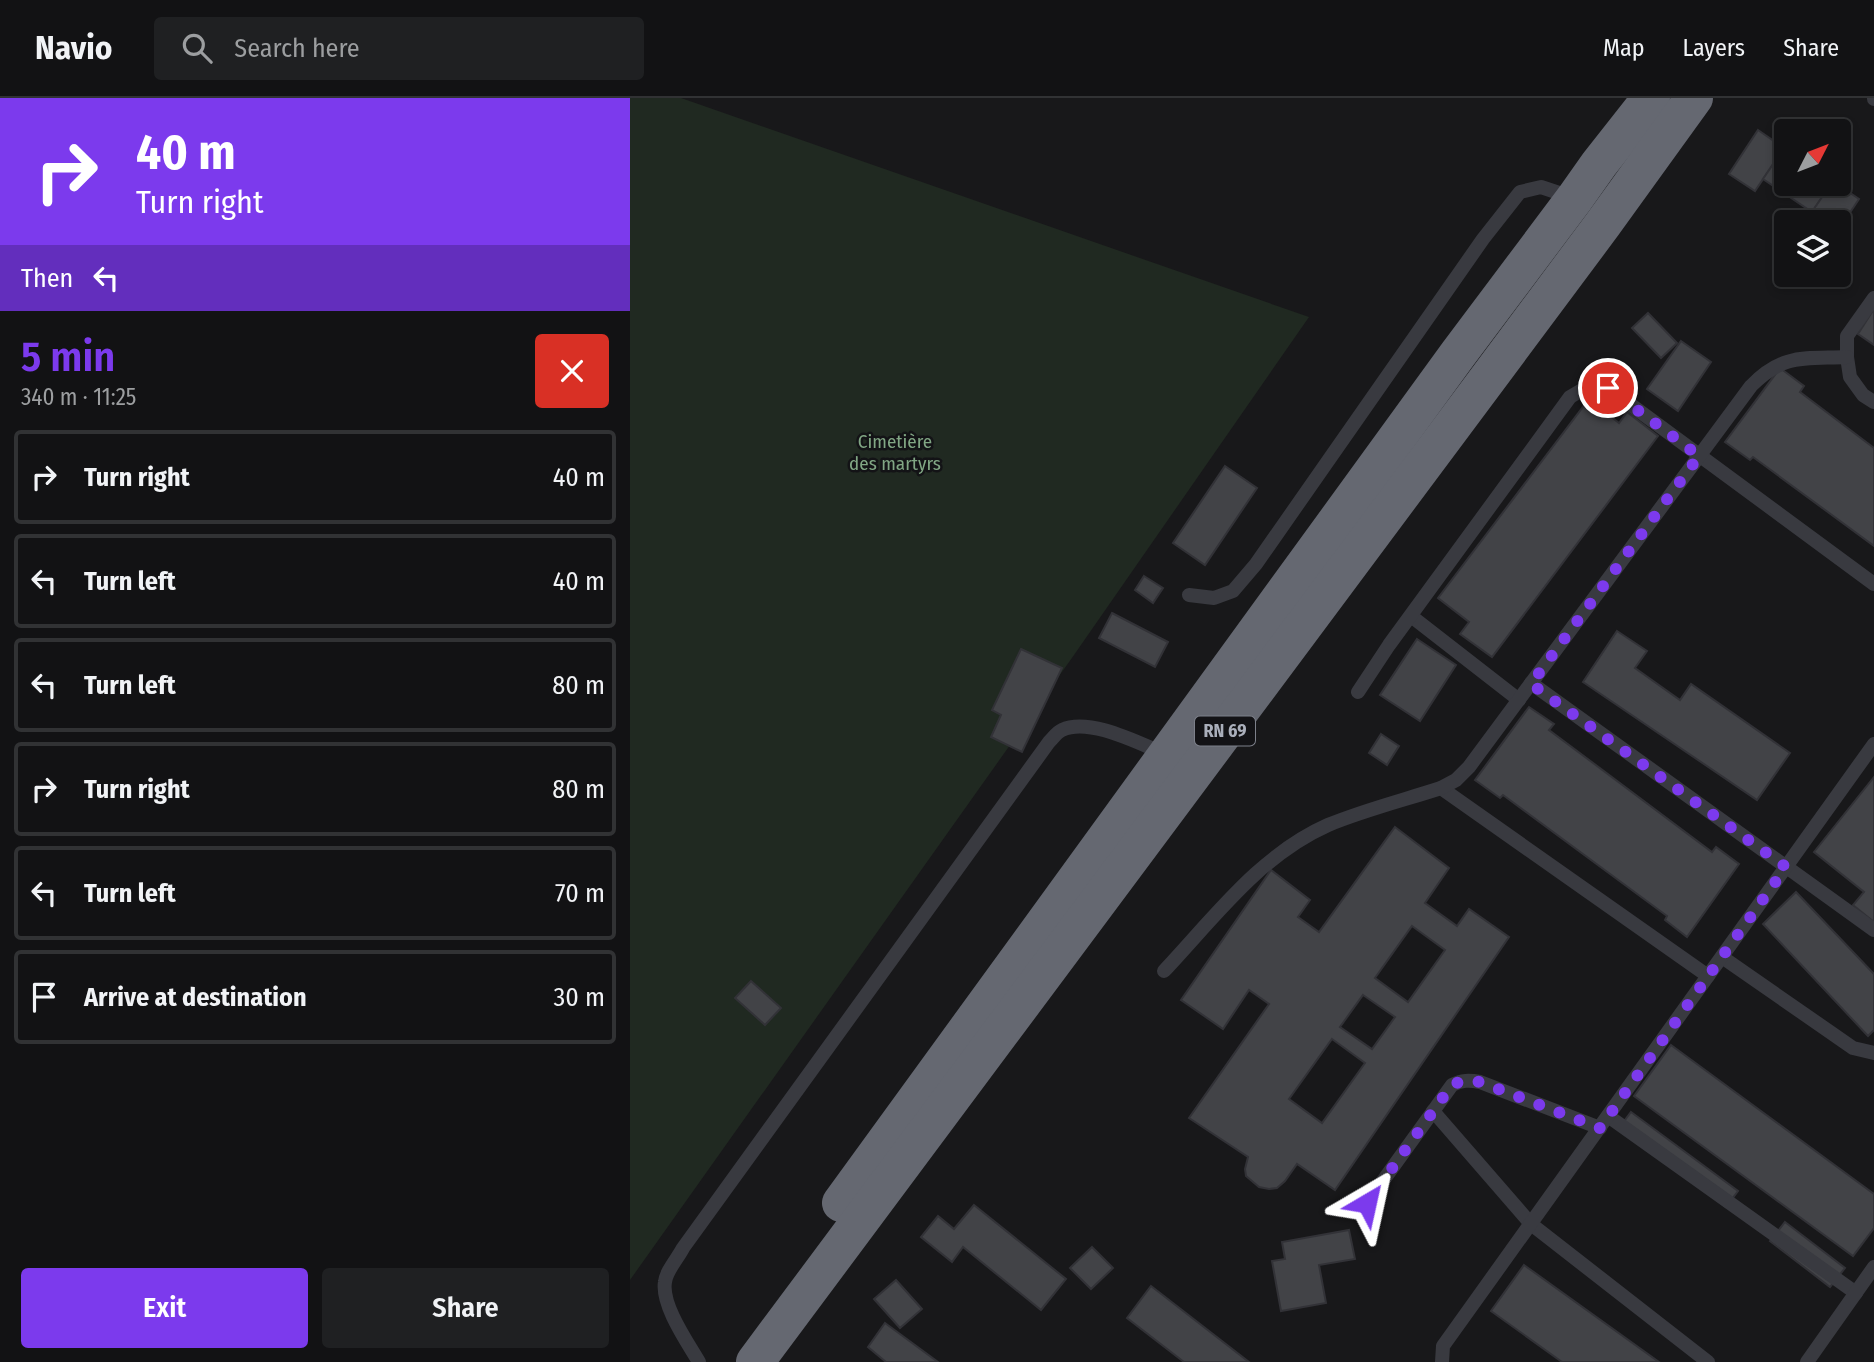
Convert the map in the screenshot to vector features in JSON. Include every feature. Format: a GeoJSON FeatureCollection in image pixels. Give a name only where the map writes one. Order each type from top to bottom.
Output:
{"type":"FeatureCollection","features":[{"type":"Feature","properties":{"kind":"highway","name":"RN 69"},"geometry":{"type":"LineString","coordinates":[[752,1360],[1166,754],[1458,354],[1651,98]]}},
{"type":"Feature","properties":{"kind":"highway","name":"RN 69"},"geometry":{"type":"LineString","coordinates":[[752,1360],[1604,224],[1694,98]]}},
{"type":"Feature","properties":{"kind":"lane"},"geometry":{"type":"LineString","coordinates":[[1189,595],[1214,598],[1233,591],[1256,564],[1483,239],[1520,192],[1541,187],[1575,198]]}},
{"type":"Feature","properties":{"kind":"lane"},"geometry":{"type":"LineString","coordinates":[[1874,298],[1847,336],[1850,377],[1863,395],[1874,402]]}},
{"type":"Feature","properties":{"kind":"lane"},"geometry":{"type":"LineString","coordinates":[[1164,971],[1258,871],[1288,848],[1327,826],[1441,788],[1456,780],[1469,767],[1751,386],[1777,364],[1796,359],[1847,357]]}},
{"type":"Feature","properties":{"kind":"lane"},"geometry":{"type":"LineString","coordinates":[[1358,692],[1389,645],[1570,397],[1582,390],[1608,388],[1874,584]]}},
{"type":"Feature","properties":{"kind":"lane"},"geometry":{"type":"LineString","coordinates":[[1411,616],[1519,700]]}},
{"type":"Feature","properties":{"kind":"lane"},"geometry":{"type":"LineString","coordinates":[[1531,684],[1874,930]]}},
{"type":"Feature","properties":{"kind":"lane"},"geometry":{"type":"LineString","coordinates":[[699,1362],[674,1319],[667,1301],[664,1282],[671,1269],[683,1248],[1049,742],[1059,731],[1089,726],[1166,754]]}},
{"type":"Feature","properties":{"kind":"lane"},"geometry":{"type":"LineString","coordinates":[[1442,1362],[1443,1346],[1874,744]]}},
{"type":"Feature","properties":{"kind":"lane"},"geometry":{"type":"LineString","coordinates":[[1441,788],[1708,976]]}},
{"type":"Feature","properties":{"kind":"lane"},"geometry":{"type":"LineString","coordinates":[[1722,957],[1853,1048],[1874,1053]]}},
{"type":"Feature","properties":{"kind":"lane"},"geometry":{"type":"LineString","coordinates":[[1367,1203],[1452,1085],[1469,1080],[1480,1082],[1604,1122],[1856,1293]]}},
{"type":"Feature","properties":{"kind":"lane"},"geometry":{"type":"LineString","coordinates":[[1433,1111],[1531,1224],[1708,1362]]}},
{"type":"Feature","properties":{"kind":"lane"},"geometry":{"type":"LineString","coordinates":[[1807,1362],[1874,1267]]}},
{"type":"Feature","properties":{"kind":"green space","name":"Cimetière des martyrs"},"geometry":{"type":"Polygon","coordinates":[[[630,98],[681,98],[1309,317],[1074,655],[630,1280],[630,98]]]}},
{"type":"Feature","properties":{"kind":"building"},"geometry":{"type":"Polygon","coordinates":[[[1758,130],[1774,141],[1774,163],[1755,191],[1729,174],[1758,130]]]}},
{"type":"Feature","properties":{"kind":"building"},"geometry":{"type":"Polygon","coordinates":[[[1774,163],[1774,186],[1763,179],[1774,163]]]}},
{"type":"Feature","properties":{"kind":"building"},"geometry":{"type":"Polygon","coordinates":[[[1852,194],[1859,199],[1851,211],[1813,210],[1823,196],[1852,194]]]}},
{"type":"Feature","properties":{"kind":"building"},"geometry":{"type":"Polygon","coordinates":[[[1788,196],[1823,196],[1813,210],[1809,210],[1788,196]]]}},
{"type":"Feature","properties":{"kind":"building"},"geometry":{"type":"Polygon","coordinates":[[[1874,309],[1874,345],[1858,334],[1874,309]]]}},
{"type":"Feature","properties":{"kind":"building"},"geometry":{"type":"Polygon","coordinates":[[[1648,313],[1677,343],[1661,358],[1632,328],[1648,313]]]}},
{"type":"Feature","properties":{"kind":"building"},"geometry":{"type":"Polygon","coordinates":[[[1681,341],[1711,362],[1678,411],[1647,389],[1681,341]]]}},
{"type":"Feature","properties":{"kind":"building"},"geometry":{"type":"Polygon","coordinates":[[[1780,368],[1804,386],[1800,392],[1874,448],[1874,546],[1753,457],[1750,460],[1725,442],[1780,368]]]}},
{"type":"Feature","properties":{"kind":"building"},"geometry":{"type":"Polygon","coordinates":[[[1589,399],[1619,423],[1627,412],[1658,436],[1492,657],[1460,634],[1469,622],[1438,598],[1589,399]]]}},
{"type":"Feature","properties":{"kind":"building"},"geometry":{"type":"Polygon","coordinates":[[[1225,466],[1257,488],[1205,565],[1173,543],[1225,466]]]}},
{"type":"Feature","properties":{"kind":"building"},"geometry":{"type":"Polygon","coordinates":[[[1144,576],[1163,588],[1153,603],[1135,590],[1144,576]]]}},
{"type":"Feature","properties":{"kind":"building"},"geometry":{"type":"Polygon","coordinates":[[[1112,613],[1168,642],[1155,667],[1099,638],[1112,613]]]}},
{"type":"Feature","properties":{"kind":"building"},"geometry":{"type":"Polygon","coordinates":[[[1617,631],[1647,651],[1635,668],[1680,700],[1691,684],[1790,753],[1757,800],[1583,682],[1617,631]]]}},
{"type":"Feature","properties":{"kind":"building"},"geometry":{"type":"Polygon","coordinates":[[[1417,639],[1456,665],[1420,721],[1380,695],[1417,639]]]}},
{"type":"Feature","properties":{"kind":"building"},"geometry":{"type":"Polygon","coordinates":[[[1021,649],[1062,668],[1022,752],[991,737],[1001,715],[992,710],[1021,649]]]}},
{"type":"Feature","properties":{"kind":"building"},"geometry":{"type":"Polygon","coordinates":[[[1529,707],[1554,724],[1549,730],[1712,852],[1716,847],[1739,864],[1687,937],[1665,920],[1667,916],[1503,795],[1500,798],[1475,780],[1529,707]]]}},
{"type":"Feature","properties":{"kind":"building"},"geometry":{"type":"Polygon","coordinates":[[[1381,734],[1399,746],[1387,765],[1369,753],[1381,734]]]}},
{"type":"Feature","properties":{"kind":"building"},"geometry":{"type":"Polygon","coordinates":[[[1874,777],[1874,922],[1853,905],[1864,892],[1814,852],[1874,777]]]}},
{"type":"Feature","properties":{"kind":"building"},"geometry":{"type":"Polygon","coordinates":[[[1395,827],[1449,868],[1425,903],[1457,926],[1469,909],[1509,937],[1335,1190],[1297,1164],[1277,1188],[1259,1187],[1246,1176],[1248,1157],[1189,1118],[1269,1004],[1249,990],[1223,1029],[1181,1000],[1271,870],[1310,900],[1298,917],[1319,932],[1395,827]],[[1412,926],[1375,978],[1408,1002],[1445,950],[1412,926]],[[1363,995],[1340,1027],[1372,1049],[1395,1017],[1363,995]],[[1332,1039],[1289,1099],[1322,1123],[1365,1063],[1332,1039]]]}},
{"type":"Feature","properties":{"kind":"building"},"geometry":{"type":"Polygon","coordinates":[[[1796,892],[1874,974],[1874,1030],[1868,1036],[1763,924],[1796,892]]]}},
{"type":"Feature","properties":{"kind":"building"},"geometry":{"type":"Polygon","coordinates":[[[751,981],[781,1008],[765,1025],[735,998],[751,981]]]}},
{"type":"Feature","properties":{"kind":"building"},"geometry":{"type":"Polygon","coordinates":[[[1671,1045],[1874,1194],[1874,1228],[1853,1256],[1634,1096],[1671,1045]]]}},
{"type":"Feature","properties":{"kind":"building"},"geometry":{"type":"Polygon","coordinates":[[[1631,1112],[1738,1191],[1726,1207],[1619,1128],[1631,1112]]]}},
{"type":"Feature","properties":{"kind":"building"},"geometry":{"type":"Polygon","coordinates":[[[974,1205],[1066,1279],[1041,1310],[963,1247],[952,1262],[921,1237],[938,1216],[954,1229],[974,1205]]]}},
{"type":"Feature","properties":{"kind":"building"},"geometry":{"type":"Polygon","coordinates":[[[1785,1222],[1845,1268],[1830,1287],[1770,1241],[1785,1222]]]}},
{"type":"Feature","properties":{"kind":"building"},"geometry":{"type":"Polygon","coordinates":[[[1349,1230],[1355,1259],[1319,1265],[1326,1303],[1281,1311],[1272,1261],[1285,1259],[1282,1242],[1349,1230]]]}},
{"type":"Feature","properties":{"kind":"building"},"geometry":{"type":"Polygon","coordinates":[[[1092,1247],[1113,1268],[1091,1289],[1070,1268],[1092,1247]]]}},
{"type":"Feature","properties":{"kind":"building"},"geometry":{"type":"Polygon","coordinates":[[[1524,1265],[1659,1362],[1562,1362],[1491,1311],[1524,1265]]]}},
{"type":"Feature","properties":{"kind":"building"},"geometry":{"type":"Polygon","coordinates":[[[896,1280],[922,1309],[900,1328],[874,1299],[896,1280]]]}},
{"type":"Feature","properties":{"kind":"building"},"geometry":{"type":"Polygon","coordinates":[[[1151,1286],[1249,1362],[1184,1362],[1127,1318],[1151,1286]]]}},
{"type":"Feature","properties":{"kind":"building"},"geometry":{"type":"Polygon","coordinates":[[[885,1323],[938,1362],[886,1362],[868,1347],[885,1323]]]}},
{"type":"Feature","properties":{"kind":"route"},"geometry":{"type":"LineString","coordinates":[[1367,1203],[1452,1085],[1460,1081],[1480,1082],[1600,1128],[1786,867],[1531,684],[1699,456],[1608,388]]}}]}
